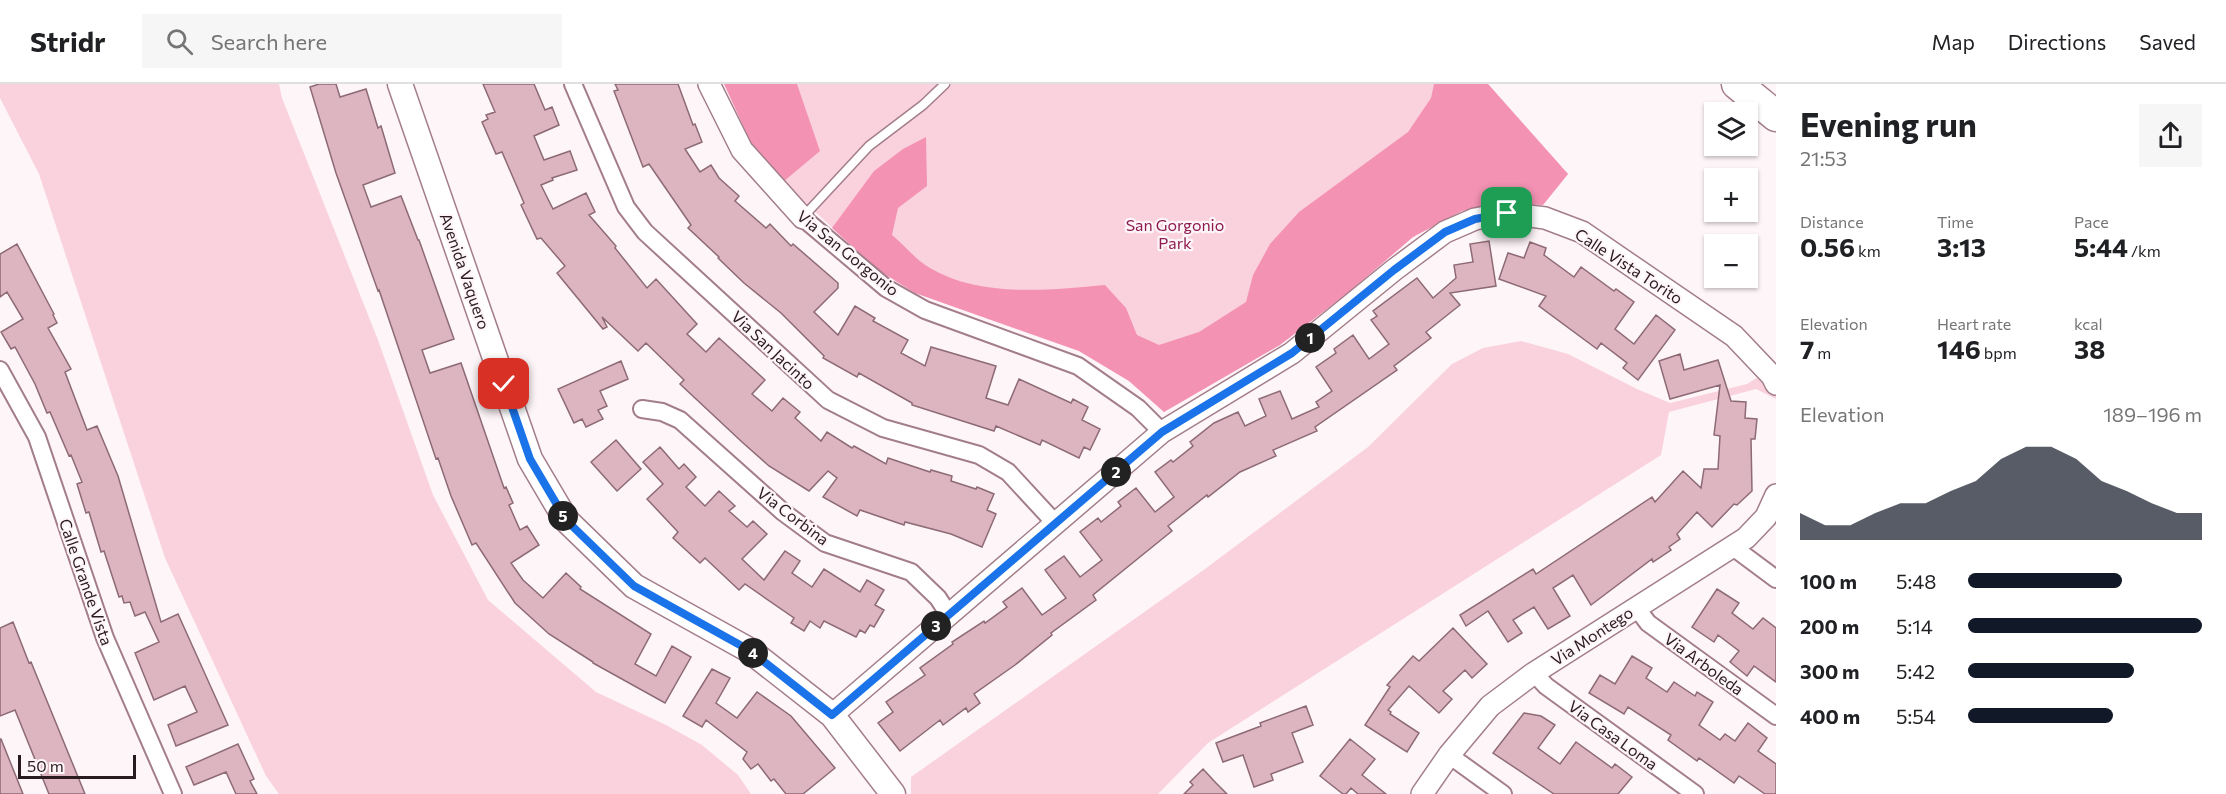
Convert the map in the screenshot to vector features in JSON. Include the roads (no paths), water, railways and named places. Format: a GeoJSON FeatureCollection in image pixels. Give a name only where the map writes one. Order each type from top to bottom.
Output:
{"type":"FeatureCollection","features":[{"type":"Feature","properties":{"kind":"highway"},"geometry":{"type":"LineString","coordinates":[[1737,84],[1776,116]]}},
{"type":"Feature","properties":{"kind":"main road","name":"Avenida Vaquero"},"geometry":{"type":"LineString","coordinates":[[400,84],[530,459],[566,520],[634,586],[749,650],[832,715],[894,794]]}},
{"type":"Feature","properties":{"kind":"street","name":"Via San Jacinto"},"geometry":{"type":"LineString","coordinates":[[573,84],[626,207],[645,232],[828,400],[883,428],[979,455],[1008,472],[1056,524]]}},
{"type":"Feature","properties":{"kind":"street","name":"Via San Gorgonio"},"geometry":{"type":"LineString","coordinates":[[709,84],[742,150],[803,218],[886,288],[925,310],[1078,366],[1138,408],[1162,432]]}},
{"type":"Feature","properties":{"kind":"street","name":"Calle Vista Torito"},"geometry":{"type":"LineString","coordinates":[[832,715],[1162,432],[1292,353],[1394,270],[1445,232],[1475,219],[1507,213],[1545,218],[1582,232],[1734,336],[1772,376],[1776,384]]}},
{"type":"Feature","properties":{"kind":"street","name":"Calle Grande Vista"},"geometry":{"type":"LineString","coordinates":[[0,370],[38,437],[105,638],[173,794]]}},
{"type":"Feature","properties":{"kind":"street","name":"Via Corbina"},"geometry":{"type":"LineString","coordinates":[[642,409],[662,412],[680,420],[783,512],[825,543],[911,573],[938,598],[949,615]]}},
{"type":"Feature","properties":{"kind":"street","name":"Via Montego"},"geometry":{"type":"LineString","coordinates":[[1422,794],[1449,756],[1490,706],[1534,673],[1746,538],[1766,517],[1776,495]]}},
{"type":"Feature","properties":{"kind":"street"},"geometry":{"type":"LineString","coordinates":[[1733,547],[1776,579]]}},
{"type":"Feature","properties":{"kind":"street","name":"Via Arboleda"},"geometry":{"type":"LineString","coordinates":[[1636,607],[1648,623],[1776,716]]}},
{"type":"Feature","properties":{"kind":"street","name":"Via Casa Loma"},"geometry":{"type":"LineString","coordinates":[[1534,673],[1546,686],[1695,794]]}},
{"type":"Feature","properties":{"kind":"street"},"geometry":{"type":"LineString","coordinates":[[1449,756],[1503,794]]}},
{"type":"Feature","properties":{"kind":"lane"},"geometry":{"type":"LineString","coordinates":[[803,218],[869,146],[923,105],[945,84]]}},
{"type":"Feature","properties":{"kind":"park label","name":"San Gorgonio Park"},"geometry":{"type":"Point","coordinates":[1175,234]}}]}
